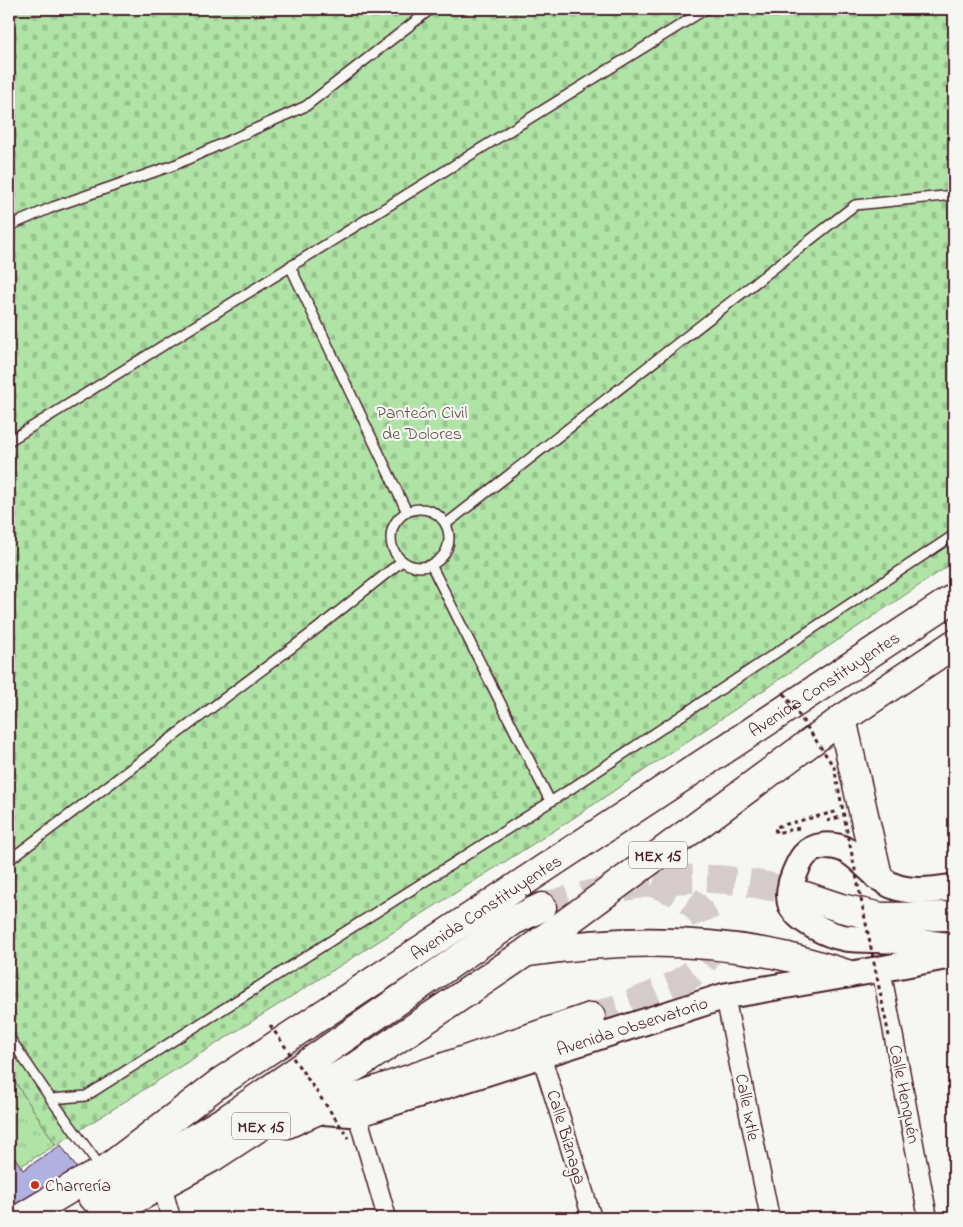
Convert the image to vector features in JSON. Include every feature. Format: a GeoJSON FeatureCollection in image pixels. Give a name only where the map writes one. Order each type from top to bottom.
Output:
{"type":"FeatureCollection","features":[{"type":"Feature","properties":{"kind":"highway","name":"Avenida Constituyentes"},"geometry":{"type":"LineString","coordinates":[[21,1218],[76,1185],[104,1171],[228,1078],[954,598]]}},
{"type":"Feature","properties":{"kind":"highway","name":"MEX 15"},"geometry":{"type":"LineString","coordinates":[[100,1218],[213,1157],[328,1082],[360,1064],[525,952],[842,719],[954,644]]}},
{"type":"Feature","properties":{"kind":"highway"},"geometry":{"type":"LineString","coordinates":[[842,719],[878,876]]}},
{"type":"Feature","properties":{"kind":"highway"},"geometry":{"type":"LineString","coordinates":[[805,896],[841,908],[881,917],[954,916]]}},
{"type":"Feature","properties":{"kind":"highway"},"geometry":{"type":"LineString","coordinates":[[49,1218],[116,1184],[227,1119],[513,921],[542,907]]}},
{"type":"Feature","properties":{"kind":"highway"},"geometry":{"type":"LineString","coordinates":[[525,952],[608,943],[668,943],[750,950],[789,957],[847,974]]}},
{"type":"Feature","properties":{"kind":"highway"},"geometry":{"type":"LineString","coordinates":[[213,1157],[316,1111],[591,1017]]}},
{"type":"Feature","properties":{"kind":"main road"},"geometry":{"type":"LineString","coordinates":[[954,887],[933,890],[902,889],[878,876],[854,854],[844,848],[834,846],[822,846],[811,850],[802,857],[790,883],[791,904],[795,911],[815,928],[830,934],[844,938],[954,946]]}},
{"type":"Feature","properties":{"kind":"main road","name":"Avenida Observatorio"},"geometry":{"type":"LineString","coordinates":[[316,1111],[357,1114],[725,996],[954,955]]}},
{"type":"Feature","properties":{"kind":"street","name":"Calle Henquén"},"geometry":{"type":"LineString","coordinates":[[881,969],[928,1218]]}},
{"type":"Feature","properties":{"kind":"street","name":"Calle Ixtle"},"geometry":{"type":"LineString","coordinates":[[725,996],[770,1218]]}},
{"type":"Feature","properties":{"kind":"street","name":"Calle Biznaga"},"geometry":{"type":"LineString","coordinates":[[541,1055],[592,1218]]}},
{"type":"Feature","properties":{"kind":"street"},"geometry":{"type":"LineString","coordinates":[[357,1114],[387,1218]]}},
{"type":"Feature","properties":{"kind":"street"},"geometry":{"type":"LineString","coordinates":[[162,1186],[171,1218]]}},
{"type":"Feature","properties":{"kind":"lane"},"geometry":{"type":"LineString","coordinates":[[9,226],[53,207],[177,164],[306,106],[431,9]]}},
{"type":"Feature","properties":{"kind":"lane"},"geometry":{"type":"LineString","coordinates":[[9,441],[706,9]]}},
{"type":"Feature","properties":{"kind":"lane"},"geometry":{"type":"LineString","coordinates":[[446,524],[855,205],[954,195]]}},
{"type":"Feature","properties":{"kind":"lane"},"geometry":{"type":"LineString","coordinates":[[290,266],[406,512]]}},
{"type":"Feature","properties":{"kind":"lane"},"geometry":{"type":"LineString","coordinates":[[418,509],[429,510],[439,515],[446,524],[450,535],[448,546],[443,556],[431,565],[423,567],[412,566],[394,552],[391,540],[392,529],[398,519],[406,512],[418,509]]}},
{"type":"Feature","properties":{"kind":"lane"},"geometry":{"type":"LineString","coordinates":[[52,1099],[86,1096],[550,801],[954,536]]}},
{"type":"Feature","properties":{"kind":"lane"},"geometry":{"type":"LineString","coordinates":[[9,860],[318,628],[402,560]]}},
{"type":"Feature","properties":{"kind":"lane"},"geometry":{"type":"LineString","coordinates":[[431,565],[550,801]]}},
{"type":"Feature","properties":{"kind":"lane"},"geometry":{"type":"LineString","coordinates":[[9,1037],[104,1171]]}},
{"type":"Feature","properties":{"kind":"path"},"geometry":{"type":"LineString","coordinates":[[784,693],[834,767],[889,1036]]}},
{"type":"Feature","properties":{"kind":"path"},"geometry":{"type":"LineString","coordinates":[[804,827],[776,834],[775,827],[831,813]]}},
{"type":"Feature","properties":{"kind":"path"},"geometry":{"type":"LineString","coordinates":[[822,822],[844,816]]}},
{"type":"Feature","properties":{"kind":"path"},"geometry":{"type":"LineString","coordinates":[[270,1025],[349,1138]]}},
{"type":"Feature","properties":{"kind":"green space","name":"Panteón Civil de Dolores"},"geometry":{"type":"Polygon","coordinates":[[[9,9],[954,9],[954,562],[563,825],[56,1145],[9,1072],[9,9]]]}},
{"type":"Feature","properties":{"kind":"green space"},"geometry":{"type":"Polygon","coordinates":[[[9,1072],[56,1145],[9,1173],[9,1072]]]}},
{"type":"Feature","properties":{"kind":"building","name":"Charrería"},"geometry":{"type":"Polygon","coordinates":[[[61,1145],[80,1173],[9,1218],[9,1149],[23,1170],[61,1145]]]}},
{"type":"Feature","properties":{"kind":"tunnel"},"geometry":{"type":"LineString","coordinates":[[542,907],[615,889],[688,879],[717,879],[748,883],[778,888],[805,896]]}},
{"type":"Feature","properties":{"kind":"tunnel"},"geometry":{"type":"LineString","coordinates":[[591,1017],[651,996],[681,982],[705,960],[709,946],[709,936],[704,918],[699,910],[686,898],[653,883]]}},
{"type":"Feature","properties":{"kind":"place","name":"Charrería"},"geometry":{"type":"Point","coordinates":[35,1185]}}]}
